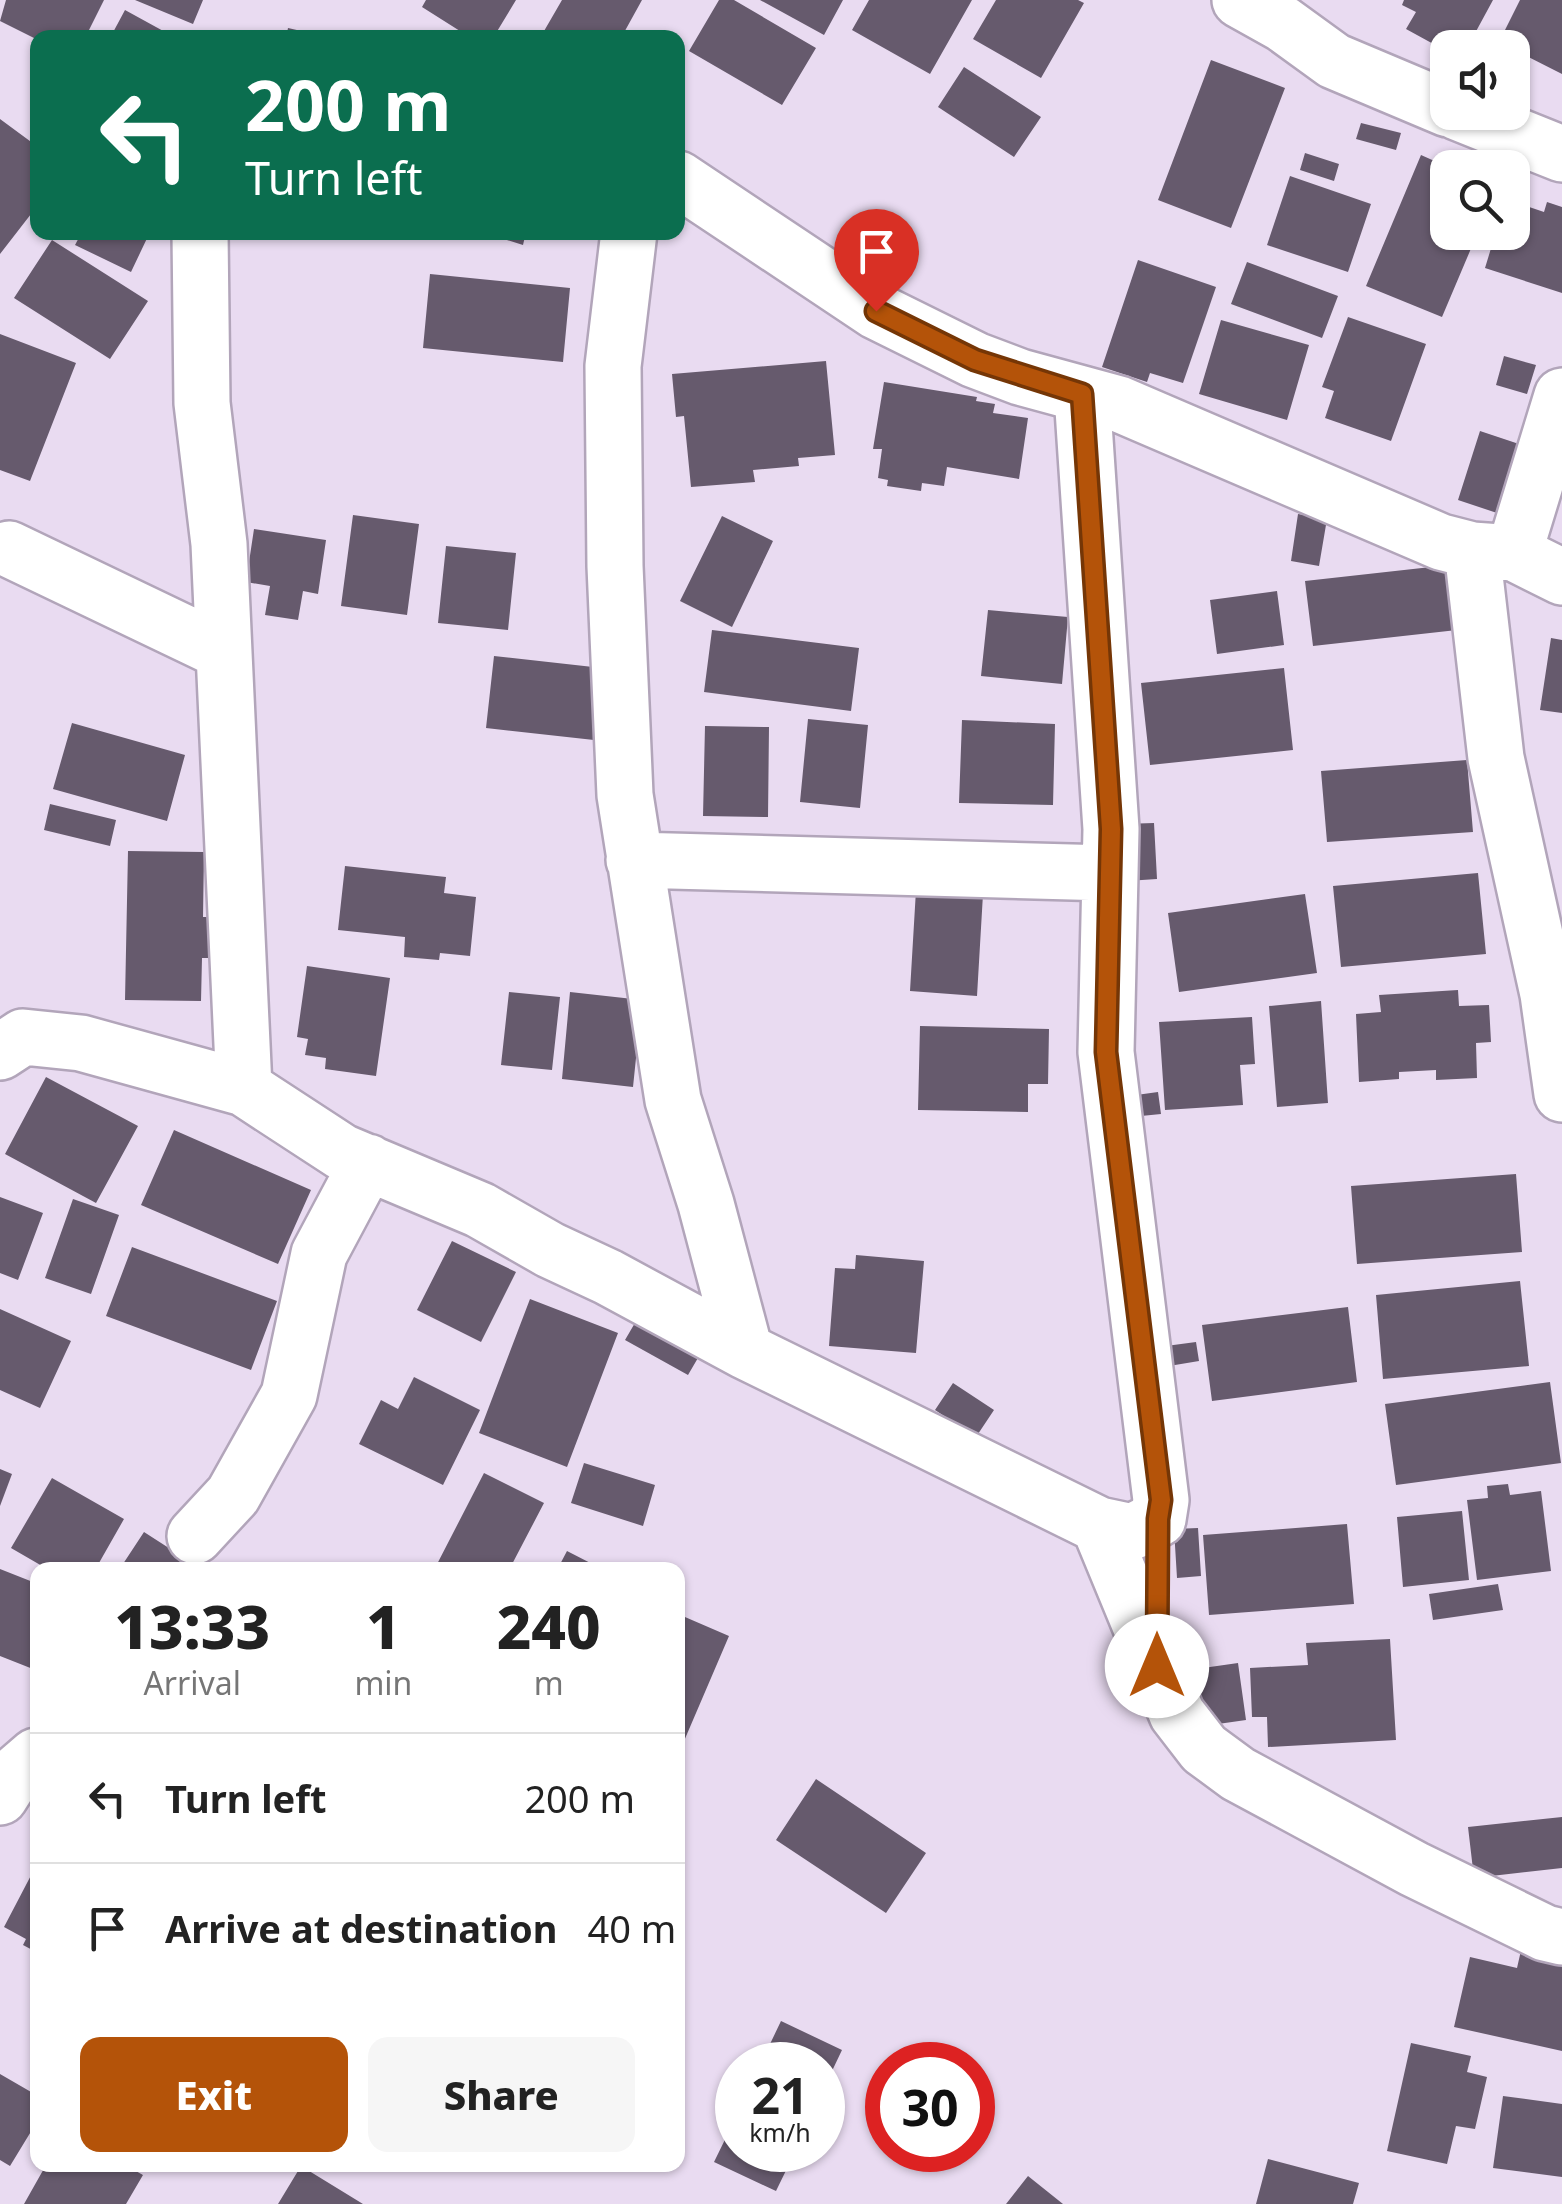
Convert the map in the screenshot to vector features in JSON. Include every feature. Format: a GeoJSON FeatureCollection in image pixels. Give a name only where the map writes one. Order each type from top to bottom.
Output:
{"type":"FeatureCollection","features":[{"type":"Feature","properties":{"kind":"street"},"geometry":{"type":"LineString","coordinates":[[1240,0],[1284,24],[1334,61],[1430,101]]}},
{"type":"Feature","properties":{"kind":"street"},"geometry":{"type":"LineString","coordinates":[[1501,130],[1562,154]]}},
{"type":"Feature","properties":{"kind":"street"},"geometry":{"type":"LineString","coordinates":[[685,184],[876,311],[975,360],[1119,404],[1441,542],[1493,552],[1562,577]]}},
{"type":"Feature","properties":{"kind":"street"},"geometry":{"type":"LineString","coordinates":[[200,240],[202,403],[219,544],[244,1088]]}},
{"type":"Feature","properties":{"kind":"street"},"geometry":{"type":"LineString","coordinates":[[628,240],[613,384],[623,757],[634,860],[673,1100],[706,1204],[745,1351]]}},
{"type":"Feature","properties":{"kind":"street"},"geometry":{"type":"LineString","coordinates":[[1082,394],[1111,829],[1106,1052],[1161,1500],[1157,1666]]}},
{"type":"Feature","properties":{"kind":"street"},"geometry":{"type":"LineString","coordinates":[[1562,396],[1493,552],[1496,758],[1548,994],[1562,1094]]}},
{"type":"Feature","properties":{"kind":"street"},"geometry":{"type":"LineString","coordinates":[[9,549],[224,652]]}},
{"type":"Feature","properties":{"kind":"street"},"geometry":{"type":"LineString","coordinates":[[634,860],[1109,873]]}},
{"type":"Feature","properties":{"kind":"street"},"geometry":{"type":"LineString","coordinates":[[0,1052],[23,1037],[81,1042],[244,1088],[342,1152],[480,1210],[745,1351],[1098,1525],[1132,1532],[1158,1519]]}},
{"type":"Feature","properties":{"kind":"street"},"geometry":{"type":"LineString","coordinates":[[195,1536],[233,1495],[289,1395],[320,1254],[368,1162]]}},
{"type":"Feature","properties":{"kind":"street"},"geometry":{"type":"LineString","coordinates":[[1098,1525],[1177,1714],[1204,1749],[1238,1774],[1414,1869],[1545,1933],[1562,1937]]}},
{"type":"Feature","properties":{"kind":"street"},"geometry":{"type":"LineString","coordinates":[[0,1797],[14,1775],[30,1761]]}},
{"type":"Feature","properties":{"kind":"building"},"geometry":{"type":"Polygon","coordinates":[[[6,0],[104,0],[89,30],[30,30],[30,36],[0,21],[6,0]]]}},
{"type":"Feature","properties":{"kind":"building"},"geometry":{"type":"Polygon","coordinates":[[[135,0],[203,0],[193,24],[135,0]]]}},
{"type":"Feature","properties":{"kind":"building"},"geometry":{"type":"Polygon","coordinates":[[[426,0],[516,0],[498,30],[458,30],[422,7],[426,0]]]}},
{"type":"Feature","properties":{"kind":"building"},"geometry":{"type":"Polygon","coordinates":[[[562,0],[642,0],[625,30],[545,30],[562,0]]]}},
{"type":"Feature","properties":{"kind":"building"},"geometry":{"type":"Polygon","coordinates":[[[719,0],[734,0],[816,48],[782,105],[689,51],[719,0]]]}},
{"type":"Feature","properties":{"kind":"building"},"geometry":{"type":"Polygon","coordinates":[[[760,0],[843,0],[824,35],[760,0]]]}},
{"type":"Feature","properties":{"kind":"building"},"geometry":{"type":"Polygon","coordinates":[[[869,0],[972,0],[930,74],[852,30],[869,0]]]}},
{"type":"Feature","properties":{"kind":"building"},"geometry":{"type":"Polygon","coordinates":[[[996,0],[1084,3],[1041,78],[973,39],[996,0]]]}},
{"type":"Feature","properties":{"kind":"building"},"geometry":{"type":"Polygon","coordinates":[[[1404,0],[1493,0],[1477,30],[1430,30],[1430,42],[1406,29],[1416,12],[1402,5],[1404,0]]]}},
{"type":"Feature","properties":{"kind":"building"},"geometry":{"type":"Polygon","coordinates":[[[1520,0],[1562,0],[1562,74],[1530,58],[1530,30],[1505,30],[1520,0]]]}},
{"type":"Feature","properties":{"kind":"building"},"geometry":{"type":"Polygon","coordinates":[[[125,10],[161,30],[114,30],[125,10]]]}},
{"type":"Feature","properties":{"kind":"building"},"geometry":{"type":"Polygon","coordinates":[[[1211,60],[1285,88],[1231,228],[1158,200],[1211,60]]]}},
{"type":"Feature","properties":{"kind":"building"},"geometry":{"type":"Polygon","coordinates":[[[964,67],[1041,117],[1014,157],[938,107],[964,67]]]}},
{"type":"Feature","properties":{"kind":"building"},"geometry":{"type":"Polygon","coordinates":[[[0,119],[30,141],[30,215],[0,254],[0,119]]]}},
{"type":"Feature","properties":{"kind":"building"},"geometry":{"type":"Polygon","coordinates":[[[1361,123],[1401,133],[1396,150],[1356,139],[1361,123]]]}},
{"type":"Feature","properties":{"kind":"building"},"geometry":{"type":"Polygon","coordinates":[[[1305,153],[1339,164],[1334,181],[1300,170],[1305,153]]]}},
{"type":"Feature","properties":{"kind":"building"},"geometry":{"type":"Polygon","coordinates":[[[1421,155],[1430,159],[1430,250],[1470,250],[1442,317],[1366,286],[1421,155]]]}},
{"type":"Feature","properties":{"kind":"building"},"geometry":{"type":"Polygon","coordinates":[[[1290,176],[1371,204],[1348,272],[1267,245],[1290,176]]]}},
{"type":"Feature","properties":{"kind":"building"},"geometry":{"type":"Polygon","coordinates":[[[1547,202],[1562,207],[1562,293],[1485,268],[1490,250],[1530,250],[1530,207],[1544,212],[1547,202]]]}},
{"type":"Feature","properties":{"kind":"building"},"geometry":{"type":"Polygon","coordinates":[[[52,240],[148,301],[110,359],[14,298],[52,240]]]}},
{"type":"Feature","properties":{"kind":"building"},"geometry":{"type":"Polygon","coordinates":[[[78,240],[146,240],[131,272],[75,245],[78,240]]]}},
{"type":"Feature","properties":{"kind":"building"},"geometry":{"type":"Polygon","coordinates":[[[1138,260],[1216,287],[1183,383],[1150,373],[1147,382],[1102,367],[1138,260]]]}},
{"type":"Feature","properties":{"kind":"building"},"geometry":{"type":"Polygon","coordinates":[[[1247,262],[1338,296],[1322,338],[1231,304],[1247,262]]]}},
{"type":"Feature","properties":{"kind":"building"},"geometry":{"type":"Polygon","coordinates":[[[430,274],[570,288],[563,362],[423,348],[430,274]]]}},
{"type":"Feature","properties":{"kind":"building"},"geometry":{"type":"Polygon","coordinates":[[[1348,317],[1426,344],[1391,441],[1325,418],[1334,391],[1322,387],[1348,317]]]}},
{"type":"Feature","properties":{"kind":"building"},"geometry":{"type":"Polygon","coordinates":[[[1221,320],[1309,345],[1287,420],[1199,394],[1221,320]]]}},
{"type":"Feature","properties":{"kind":"building"},"geometry":{"type":"Polygon","coordinates":[[[0,334],[76,363],[30,481],[0,470],[0,334]]]}},
{"type":"Feature","properties":{"kind":"building"},"geometry":{"type":"Polygon","coordinates":[[[1504,356],[1536,365],[1527,394],[1496,385],[1504,356]]]}},
{"type":"Feature","properties":{"kind":"building"},"geometry":{"type":"Polygon","coordinates":[[[826,361],[835,455],[798,458],[799,466],[753,470],[755,482],[691,487],[684,416],[676,417],[672,374],[826,361]]]}},
{"type":"Feature","properties":{"kind":"building"},"geometry":{"type":"Polygon","coordinates":[[[884,382],[977,397],[976,401],[995,404],[993,413],[1028,418],[1019,479],[947,467],[944,486],[922,483],[921,491],[887,486],[888,480],[878,478],[882,449],[873,449],[884,382]]]}},
{"type":"Feature","properties":{"kind":"building"},"geometry":{"type":"Polygon","coordinates":[[[1480,431],[1519,444],[1497,513],[1458,500],[1480,431]]]}},
{"type":"Feature","properties":{"kind":"building"},"geometry":{"type":"Polygon","coordinates":[[[1298,514],[1327,519],[1319,566],[1291,561],[1298,514]]]}},
{"type":"Feature","properties":{"kind":"building"},"geometry":{"type":"Polygon","coordinates":[[[353,515],[419,524],[407,615],[341,606],[353,515]]]}},
{"type":"Feature","properties":{"kind":"building"},"geometry":{"type":"Polygon","coordinates":[[[722,516],[773,541],[732,627],[680,601],[722,516]]]}},
{"type":"Feature","properties":{"kind":"building"},"geometry":{"type":"Polygon","coordinates":[[[254,529],[326,540],[318,594],[303,591],[298,620],[265,615],[270,586],[246,582],[254,529]]]}},
{"type":"Feature","properties":{"kind":"building"},"geometry":{"type":"Polygon","coordinates":[[[446,546],[516,553],[508,630],[438,623],[446,546]]]}},
{"type":"Feature","properties":{"kind":"building"},"geometry":{"type":"Polygon","coordinates":[[[1458,564],[1466,629],[1313,646],[1305,581],[1458,564]]]}},
{"type":"Feature","properties":{"kind":"building"},"geometry":{"type":"Polygon","coordinates":[[[1277,591],[1284,645],[1217,654],[1210,600],[1277,591]]]}},
{"type":"Feature","properties":{"kind":"building"},"geometry":{"type":"Polygon","coordinates":[[[988,610],[1068,617],[1062,684],[981,676],[988,610]]]}},
{"type":"Feature","properties":{"kind":"building"},"geometry":{"type":"Polygon","coordinates":[[[712,630],[859,648],[851,711],[704,692],[712,630]]]}},
{"type":"Feature","properties":{"kind":"building"},"geometry":{"type":"Polygon","coordinates":[[[1551,638],[1562,640],[1562,713],[1540,710],[1551,638]]]}},
{"type":"Feature","properties":{"kind":"building"},"geometry":{"type":"Polygon","coordinates":[[[494,656],[602,668],[594,740],[486,728],[494,656]]]}},
{"type":"Feature","properties":{"kind":"building"},"geometry":{"type":"Polygon","coordinates":[[[1284,668],[1293,750],[1150,765],[1141,683],[1284,668]]]}},
{"type":"Feature","properties":{"kind":"building"},"geometry":{"type":"Polygon","coordinates":[[[808,719],[868,725],[860,808],[800,802],[808,719]]]}},
{"type":"Feature","properties":{"kind":"building"},"geometry":{"type":"Polygon","coordinates":[[[962,720],[1055,724],[1053,805],[959,803],[962,720]]]}},
{"type":"Feature","properties":{"kind":"building"},"geometry":{"type":"Polygon","coordinates":[[[72,723],[185,755],[167,821],[53,789],[72,723]]]}},
{"type":"Feature","properties":{"kind":"building"},"geometry":{"type":"Polygon","coordinates":[[[705,726],[769,727],[768,817],[703,816],[705,726]]]}},
{"type":"Feature","properties":{"kind":"building"},"geometry":{"type":"Polygon","coordinates":[[[1467,760],[1473,832],[1327,842],[1321,771],[1467,760]]]}},
{"type":"Feature","properties":{"kind":"building"},"geometry":{"type":"Polygon","coordinates":[[[50,804],[116,820],[110,846],[44,830],[50,804]]]}},
{"type":"Feature","properties":{"kind":"building"},"geometry":{"type":"Polygon","coordinates":[[[1154,823],[1157,879],[1127,881],[1123,824],[1154,823]]]}},
{"type":"Feature","properties":{"kind":"building"},"geometry":{"type":"Polygon","coordinates":[[[128,851],[204,852],[203,917],[225,917],[225,958],[202,958],[201,1001],[125,1000],[128,851]]]}},
{"type":"Feature","properties":{"kind":"building"},"geometry":{"type":"Polygon","coordinates":[[[345,866],[446,877],[444,893],[476,897],[470,956],[440,953],[439,960],[404,957],[405,937],[338,930],[345,866]]]}},
{"type":"Feature","properties":{"kind":"building"},"geometry":{"type":"Polygon","coordinates":[[[1478,873],[1486,954],[1341,967],[1333,886],[1478,873]]]}},
{"type":"Feature","properties":{"kind":"building"},"geometry":{"type":"Polygon","coordinates":[[[916,890],[983,894],[977,996],[910,991],[916,890]]]}},
{"type":"Feature","properties":{"kind":"building"},"geometry":{"type":"Polygon","coordinates":[[[1305,894],[1317,973],[1179,992],[1168,913],[1305,894]]]}},
{"type":"Feature","properties":{"kind":"building"},"geometry":{"type":"Polygon","coordinates":[[[307,966],[390,978],[376,1076],[325,1069],[326,1058],[305,1055],[308,1039],[297,1037],[307,966]]]}},
{"type":"Feature","properties":{"kind":"building"},"geometry":{"type":"Polygon","coordinates":[[[1458,990],[1459,1006],[1489,1005],[1491,1042],[1476,1043],[1477,1078],[1436,1080],[1436,1070],[1399,1072],[1399,1079],[1359,1082],[1356,1014],[1381,1012],[1379,995],[1458,990]]]}},
{"type":"Feature","properties":{"kind":"building"},"geometry":{"type":"Polygon","coordinates":[[[509,992],[560,997],[552,1070],[501,1065],[509,992]]]}},
{"type":"Feature","properties":{"kind":"building"},"geometry":{"type":"Polygon","coordinates":[[[570,992],[642,1000],[633,1087],[562,1079],[570,992]]]}},
{"type":"Feature","properties":{"kind":"building"},"geometry":{"type":"Polygon","coordinates":[[[1321,1001],[1328,1103],[1277,1107],[1269,1006],[1321,1001]]]}},
{"type":"Feature","properties":{"kind":"building"},"geometry":{"type":"Polygon","coordinates":[[[1252,1017],[1255,1064],[1240,1065],[1243,1105],[1165,1110],[1159,1022],[1252,1017]]]}},
{"type":"Feature","properties":{"kind":"building"},"geometry":{"type":"Polygon","coordinates":[[[920,1026],[1049,1029],[1048,1084],[1028,1084],[1028,1112],[918,1110],[920,1026]]]}},
{"type":"Feature","properties":{"kind":"building"},"geometry":{"type":"Polygon","coordinates":[[[46,1077],[138,1126],[96,1203],[5,1154],[46,1077]]]}},
{"type":"Feature","properties":{"kind":"building"},"geometry":{"type":"Polygon","coordinates":[[[1158,1092],[1161,1114],[1131,1117],[1129,1096],[1158,1092]]]}},
{"type":"Feature","properties":{"kind":"building"},"geometry":{"type":"Polygon","coordinates":[[[174,1130],[311,1190],[278,1264],[141,1205],[174,1130]]]}},
{"type":"Feature","properties":{"kind":"building"},"geometry":{"type":"Polygon","coordinates":[[[1516,1174],[1522,1252],[1357,1264],[1351,1186],[1516,1174]]]}},
{"type":"Feature","properties":{"kind":"building"},"geometry":{"type":"Polygon","coordinates":[[[0,1197],[43,1213],[18,1280],[0,1273],[0,1197]]]}},
{"type":"Feature","properties":{"kind":"building"},"geometry":{"type":"Polygon","coordinates":[[[73,1199],[119,1215],[91,1294],[45,1278],[73,1199]]]}},
{"type":"Feature","properties":{"kind":"building"},"geometry":{"type":"Polygon","coordinates":[[[452,1241],[516,1272],[481,1342],[417,1310],[452,1241]]]}},
{"type":"Feature","properties":{"kind":"building"},"geometry":{"type":"Polygon","coordinates":[[[132,1247],[277,1301],[251,1370],[106,1316],[132,1247]]]}},
{"type":"Feature","properties":{"kind":"building"},"geometry":{"type":"Polygon","coordinates":[[[856,1255],[924,1261],[916,1353],[829,1346],[835,1268],[855,1269],[856,1255]]]}},
{"type":"Feature","properties":{"kind":"building"},"geometry":{"type":"Polygon","coordinates":[[[1520,1281],[1529,1366],[1383,1379],[1376,1295],[1520,1281]]]}},
{"type":"Feature","properties":{"kind":"building"},"geometry":{"type":"Polygon","coordinates":[[[530,1299],[618,1333],[567,1467],[479,1433],[530,1299]]]}},
{"type":"Feature","properties":{"kind":"building"},"geometry":{"type":"Polygon","coordinates":[[[1348,1307],[1357,1382],[1212,1401],[1202,1325],[1348,1307]]]}},
{"type":"Feature","properties":{"kind":"building"},"geometry":{"type":"Polygon","coordinates":[[[0,1309],[71,1341],[40,1408],[0,1390],[0,1309]]]}},
{"type":"Feature","properties":{"kind":"building"},"geometry":{"type":"Polygon","coordinates":[[[639,1316],[702,1351],[688,1375],[625,1340],[639,1316]]]}},
{"type":"Feature","properties":{"kind":"building"},"geometry":{"type":"Polygon","coordinates":[[[1196,1342],[1199,1361],[1169,1366],[1166,1346],[1196,1342]]]}},
{"type":"Feature","properties":{"kind":"building"},"geometry":{"type":"Polygon","coordinates":[[[414,1377],[480,1410],[443,1485],[359,1444],[381,1400],[398,1409],[414,1377]]]}},
{"type":"Feature","properties":{"kind":"building"},"geometry":{"type":"Polygon","coordinates":[[[1550,1382],[1561,1463],[1396,1485],[1385,1404],[1550,1382]]]}},
{"type":"Feature","properties":{"kind":"building"},"geometry":{"type":"Polygon","coordinates":[[[953,1383],[994,1410],[976,1437],[935,1410],[953,1383]]]}},
{"type":"Feature","properties":{"kind":"building"},"geometry":{"type":"Polygon","coordinates":[[[584,1463],[655,1485],[643,1526],[571,1503],[584,1463]]]}},
{"type":"Feature","properties":{"kind":"building"},"geometry":{"type":"Polygon","coordinates":[[[0,1469],[12,1474],[0,1506],[0,1469]]]}},
{"type":"Feature","properties":{"kind":"building"},"geometry":{"type":"Polygon","coordinates":[[[484,1473],[544,1503],[513,1562],[438,1562],[484,1473]]]}},
{"type":"Feature","properties":{"kind":"building"},"geometry":{"type":"Polygon","coordinates":[[[52,1478],[124,1519],[100,1562],[35,1562],[11,1548],[52,1478]]]}},
{"type":"Feature","properties":{"kind":"building"},"geometry":{"type":"Polygon","coordinates":[[[1508,1484],[1510,1495],[1541,1491],[1551,1571],[1477,1580],[1467,1500],[1488,1498],[1487,1486],[1508,1484]]]}},
{"type":"Feature","properties":{"kind":"building"},"geometry":{"type":"Polygon","coordinates":[[[1462,1511],[1469,1580],[1403,1587],[1397,1517],[1462,1511]]]}},
{"type":"Feature","properties":{"kind":"building"},"geometry":{"type":"Polygon","coordinates":[[[1347,1524],[1354,1604],[1209,1615],[1203,1535],[1347,1524]]]}},
{"type":"Feature","properties":{"kind":"building"},"geometry":{"type":"Polygon","coordinates":[[[1198,1528],[1201,1576],[1177,1578],[1174,1529],[1198,1528]]]}},
{"type":"Feature","properties":{"kind":"building"},"geometry":{"type":"Polygon","coordinates":[[[144,1532],[191,1562],[124,1562],[144,1532]]]}},
{"type":"Feature","properties":{"kind":"building"},"geometry":{"type":"Polygon","coordinates":[[[567,1551],[588,1562],[561,1562],[567,1551]]]}},
{"type":"Feature","properties":{"kind":"building"},"geometry":{"type":"Polygon","coordinates":[[[0,1569],[30,1581],[30,1668],[0,1656],[0,1569]]]}},
{"type":"Feature","properties":{"kind":"building"},"geometry":{"type":"Polygon","coordinates":[[[1498,1584],[1503,1610],[1433,1620],[1429,1594],[1498,1584]]]}},
{"type":"Feature","properties":{"kind":"building"},"geometry":{"type":"Polygon","coordinates":[[[685,1617],[729,1636],[685,1739],[685,1617]]]}},
{"type":"Feature","properties":{"kind":"building"},"geometry":{"type":"Polygon","coordinates":[[[1390,1639],[1396,1740],[1268,1747],[1267,1717],[1252,1717],[1250,1668],[1308,1665],[1306,1643],[1390,1639]]]}},
{"type":"Feature","properties":{"kind":"building"},"geometry":{"type":"Polygon","coordinates":[[[1238,1663],[1246,1720],[1197,1727],[1189,1670],[1238,1663]]]}},
{"type":"Feature","properties":{"kind":"building"},"geometry":{"type":"Polygon","coordinates":[[[816,1779],[926,1853],[886,1913],[776,1840],[816,1779]]]}},
{"type":"Feature","properties":{"kind":"building"},"geometry":{"type":"Polygon","coordinates":[[[1562,1817],[1562,1868],[1474,1878],[1468,1827],[1562,1817]]]}},
{"type":"Feature","properties":{"kind":"building"},"geometry":{"type":"Polygon","coordinates":[[[30,1877],[30,1949],[23,1945],[26,1939],[4,1927],[30,1877]]]}},
{"type":"Feature","properties":{"kind":"building"},"geometry":{"type":"Polygon","coordinates":[[[1522,1946],[1562,1955],[1562,2051],[1454,2027],[1470,1957],[1517,1968],[1522,1946]]]}},
{"type":"Feature","properties":{"kind":"building"},"geometry":{"type":"Polygon","coordinates":[[[781,2021],[825,2042],[771,2042],[781,2021]]]}},
{"type":"Feature","properties":{"kind":"building"},"geometry":{"type":"Polygon","coordinates":[[[1411,2043],[1471,2056],[1467,2072],[1487,2077],[1475,2129],[1456,2126],[1447,2164],[1387,2151],[1411,2043]]]}},
{"type":"Feature","properties":{"kind":"building"},"geometry":{"type":"Polygon","coordinates":[[[0,2074],[30,2091],[30,2133],[10,2166],[0,2160],[0,2074]]]}},
{"type":"Feature","properties":{"kind":"building"},"geometry":{"type":"Polygon","coordinates":[[[1503,2096],[1562,2104],[1562,2177],[1493,2168],[1503,2096]]]}},
{"type":"Feature","properties":{"kind":"building"},"geometry":{"type":"Polygon","coordinates":[[[1268,2159],[1359,2183],[1353,2204],[1256,2204],[1268,2159]]]}},
{"type":"Feature","properties":{"kind":"building"},"geometry":{"type":"Polygon","coordinates":[[[42,2172],[143,2175],[126,2204],[24,2204],[42,2172]]]}},
{"type":"Feature","properties":{"kind":"building"},"geometry":{"type":"Polygon","coordinates":[[[297,2172],[311,2172],[363,2204],[278,2204],[297,2172]]]}},
{"type":"Feature","properties":{"kind":"building"},"geometry":{"type":"Polygon","coordinates":[[[735,2172],[785,2172],[776,2191],[735,2172]]]}},
{"type":"Feature","properties":{"kind":"building"},"geometry":{"type":"Polygon","coordinates":[[[1028,2176],[1063,2204],[1006,2204],[1028,2176]]]}},
{"type":"Feature","properties":{"kind":"route"},"geometry":{"type":"LineString","coordinates":[[876,311],[975,360],[1082,394],[1111,829],[1106,1052],[1161,1500],[1157,1666]]}}]}
